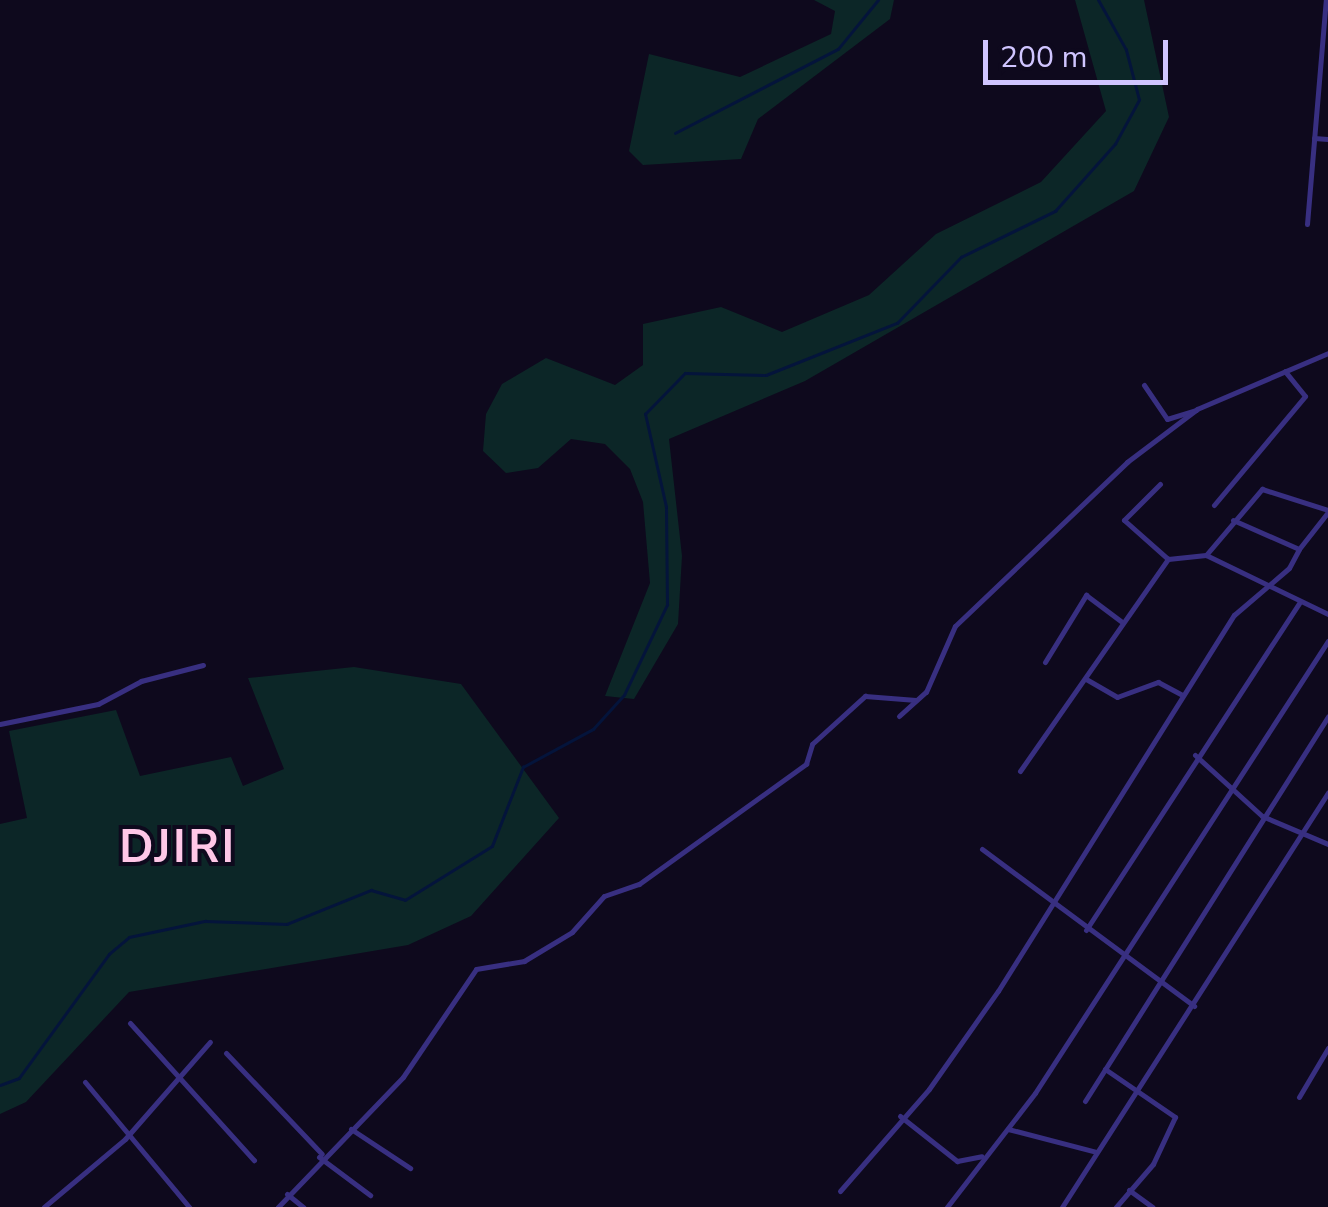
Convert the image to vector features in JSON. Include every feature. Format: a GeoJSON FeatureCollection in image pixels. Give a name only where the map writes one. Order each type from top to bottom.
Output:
{"type":"FeatureCollection","features":[{"type":"Feature","properties":{"kind":"street"},"geometry":{"type":"LineString","coordinates":[[1307,224],[1326,0]]}},
{"type":"Feature","properties":{"kind":"street"},"geometry":{"type":"LineString","coordinates":[[1314,138],[1328,139]]}},
{"type":"Feature","properties":{"kind":"street"},"geometry":{"type":"LineString","coordinates":[[1144,385],[1168,419],[1328,353]]}},
{"type":"Feature","properties":{"kind":"street"},"geometry":{"type":"LineString","coordinates":[[1214,506],[1305,396],[1300,380],[1282,371]]}},
{"type":"Feature","properties":{"kind":"street"},"geometry":{"type":"LineString","coordinates":[[899,716],[916,700],[965,616],[1126,462],[1197,409]]}},
{"type":"Feature","properties":{"kind":"street"},"geometry":{"type":"LineString","coordinates":[[1160,484],[1124,520],[1168,559],[1206,555],[1328,614]]}},
{"type":"Feature","properties":{"kind":"street"},"geometry":{"type":"LineString","coordinates":[[840,1191],[900,1116],[929,1089],[998,991],[1052,896],[1234,615],[1299,549],[1328,511],[1264,488],[1206,555]]}},
{"type":"Feature","properties":{"kind":"street"},"geometry":{"type":"LineString","coordinates":[[1233,520],[1299,549]]}},
{"type":"Feature","properties":{"kind":"street"},"geometry":{"type":"LineString","coordinates":[[1020,770],[1168,559]]}},
{"type":"Feature","properties":{"kind":"street"},"geometry":{"type":"LineString","coordinates":[[1045,662],[1086,595],[1122,622]]}},
{"type":"Feature","properties":{"kind":"street"},"geometry":{"type":"LineString","coordinates":[[1086,930],[1195,754],[1300,602]]}},
{"type":"Feature","properties":{"kind":"street"},"geometry":{"type":"LineString","coordinates":[[948,1207],[982,1156],[1008,1129],[1225,789],[1328,641]]}},
{"type":"Feature","properties":{"kind":"street"},"geometry":{"type":"LineString","coordinates":[[0,724],[98,704],[141,681],[202,664]]}},
{"type":"Feature","properties":{"kind":"street"},"geometry":{"type":"LineString","coordinates":[[1086,679],[1118,697],[1158,682],[1182,694]]}},
{"type":"Feature","properties":{"kind":"street"},"geometry":{"type":"LineString","coordinates":[[278,1207],[321,1156],[427,1048],[476,968],[524,961],[572,932],[608,894],[639,884],[806,764],[812,744],[865,696],[916,700]]}},
{"type":"Feature","properties":{"kind":"street"},"geometry":{"type":"LineString","coordinates":[[1085,1101],[1157,979],[1328,716]]}},
{"type":"Feature","properties":{"kind":"street"},"geometry":{"type":"LineString","coordinates":[[1195,754],[1225,789],[1262,816],[1304,830],[1328,844]]}},
{"type":"Feature","properties":{"kind":"street"},"geometry":{"type":"LineString","coordinates":[[1062,1207],[1328,792]]}},
{"type":"Feature","properties":{"kind":"street"},"geometry":{"type":"LineString","coordinates":[[982,849],[1052,896],[1086,930],[1194,1006]]}},
{"type":"Feature","properties":{"kind":"street"},"geometry":{"type":"LineString","coordinates":[[130,1023],[254,1160]]}},
{"type":"Feature","properties":{"kind":"street"},"geometry":{"type":"LineString","coordinates":[[44,1207],[125,1139],[210,1042]]}},
{"type":"Feature","properties":{"kind":"street"},"geometry":{"type":"LineString","coordinates":[[1298,1097],[1328,1048]]}},
{"type":"Feature","properties":{"kind":"street"},"geometry":{"type":"LineString","coordinates":[[226,1054],[321,1156],[370,1195]]}},
{"type":"Feature","properties":{"kind":"street"},"geometry":{"type":"LineString","coordinates":[[1104,1068],[1139,1090],[1176,1122],[1116,1207]]}},
{"type":"Feature","properties":{"kind":"street"},"geometry":{"type":"LineString","coordinates":[[85,1082],[125,1139],[189,1207]]}},
{"type":"Feature","properties":{"kind":"street"},"geometry":{"type":"LineString","coordinates":[[900,1116],[957,1161],[982,1156]]}},
{"type":"Feature","properties":{"kind":"street"},"geometry":{"type":"LineString","coordinates":[[351,1129],[410,1168]]}},
{"type":"Feature","properties":{"kind":"street"},"geometry":{"type":"LineString","coordinates":[[1008,1129],[1097,1152]]}},
{"type":"Feature","properties":{"kind":"street"},"geometry":{"type":"LineString","coordinates":[[1130,1190],[1152,1207]]}},
{"type":"Feature","properties":{"kind":"street"},"geometry":{"type":"LineString","coordinates":[[287,1194],[303,1207]]}},
{"type":"Feature","properties":{"kind":"green space"},"geometry":{"type":"Polygon","coordinates":[[[814,0],[894,0],[890,19],[758,119],[741,159],[643,165],[629,151],[649,54],[740,77],[831,34],[835,11],[814,0]]]}},
{"type":"Feature","properties":{"kind":"green space"},"geometry":{"type":"Polygon","coordinates":[[[1075,0],[1144,0],[1169,117],[1134,191],[805,381],[669,439],[682,556],[678,624],[634,699],[605,696],[650,583],[643,502],[630,469],[605,444],[571,439],[538,468],[506,473],[483,451],[486,414],[502,384],[546,358],[615,385],[643,365],[643,324],[721,307],[782,332],[869,295],[936,234],[1041,182],[1106,111],[1075,0]]]}},
{"type":"Feature","properties":{"kind":"green space"},"geometry":{"type":"Polygon","coordinates":[[[354,667],[461,684],[559,818],[471,916],[408,945],[129,992],[26,1102],[0,1114],[0,824],[27,818],[9,731],[116,710],[140,776],[231,757],[243,786],[284,769],[248,678],[354,667]]]}},
{"type":"Feature","properties":{"kind":"waterway"},"geometry":{"type":"LineString","coordinates":[[675,133],[838,49],[878,0]]}},
{"type":"Feature","properties":{"kind":"waterway"},"geometry":{"type":"LineString","coordinates":[[0,1085],[19,1078],[109,954],[129,937],[205,921],[287,924],[371,890],[405,900],[492,846],[523,767],[593,729],[624,695],[667,605],[666,507],[645,414],[685,373],[766,375],[897,323],[961,257],[1055,211],[1115,144],[1139,100],[1126,50],[1098,0]]}},
{"type":"Feature","properties":{"kind":"district","name":"DJIRI"},"geometry":{"type":"Point","coordinates":[178,848]}}]}
